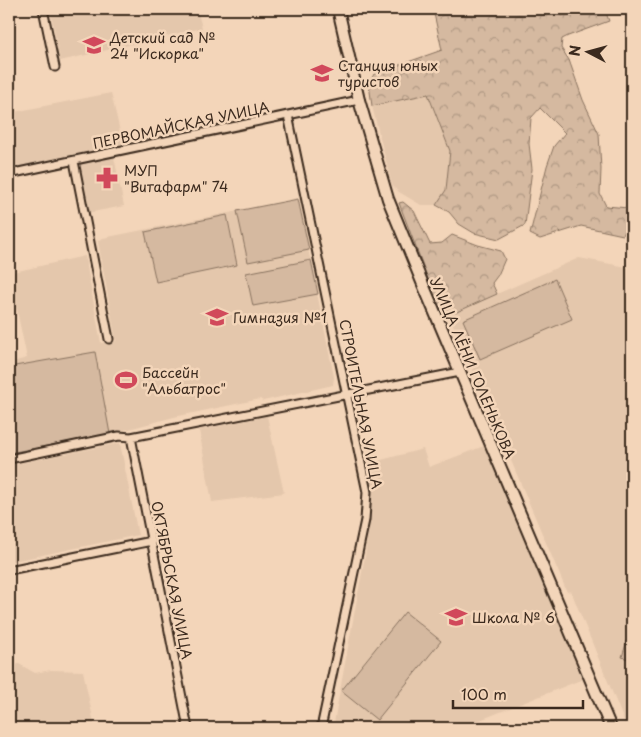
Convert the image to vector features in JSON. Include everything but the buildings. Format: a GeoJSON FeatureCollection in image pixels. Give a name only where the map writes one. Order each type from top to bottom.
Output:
{"type":"FeatureCollection","features":[{"type":"Feature","properties":{"kind":"street"},"geometry":{"type":"LineString","coordinates":[[43,9],[56,67]]}},
{"type":"Feature","properties":{"kind":"street","name":"УЛИЦА ЛЁНИ ГОЛЕНЬКОВА"},"geometry":{"type":"LineString","coordinates":[[338,9],[370,144],[388,199],[611,728]]}},
{"type":"Feature","properties":{"kind":"street","name":"ПЕРВОМАЙСКАЯ УЛИЦА"},"geometry":{"type":"LineString","coordinates":[[9,174],[359,100]]}},
{"type":"Feature","properties":{"kind":"street","name":"СТРОИТЕЛЬНАЯ УЛИЦА"},"geometry":{"type":"LineString","coordinates":[[288,115],[367,492],[365,520],[321,728]]}},
{"type":"Feature","properties":{"kind":"street"},"geometry":{"type":"LineString","coordinates":[[74,161],[109,339]]}},
{"type":"Feature","properties":{"kind":"street"},"geometry":{"type":"LineString","coordinates":[[9,459],[119,436],[131,437],[460,372]]}},
{"type":"Feature","properties":{"kind":"street","name":"ОКТЯБРЬСКАЯ УЛИЦА"},"geometry":{"type":"LineString","coordinates":[[131,437],[188,728]]}},
{"type":"Feature","properties":{"kind":"street"},"geometry":{"type":"LineString","coordinates":[[9,570],[152,541]]}},
{"type":"Feature","properties":{"kind":"shaded area","name":"Детский сад № 24 \"Искорка\""},"geometry":{"type":"Polygon","coordinates":[[[50,9],[197,9],[202,28],[60,61],[50,9]]]}},
{"type":"Feature","properties":{"kind":"shaded area"},"geometry":{"type":"Polygon","coordinates":[[[111,93],[125,153],[114,157],[124,206],[87,213],[76,157],[9,170],[9,113],[111,93]]]}},
{"type":"Feature","properties":{"kind":"shaded area"},"geometry":{"type":"Polygon","coordinates":[[[428,93],[450,151],[446,190],[436,205],[421,205],[399,192],[392,185],[372,106],[428,93]]]}},
{"type":"Feature","properties":{"kind":"shaded area","name":"Гимназия №1"},"geometry":{"type":"Polygon","coordinates":[[[298,199],[334,377],[333,385],[263,401],[260,399],[174,417],[110,434],[9,453],[9,363],[27,358],[9,273],[85,256],[101,343],[116,341],[98,241],[103,238],[298,199]]]}},
{"type":"Feature","properties":{"kind":"shaded area"},"geometry":{"type":"Polygon","coordinates":[[[579,258],[632,268],[632,728],[627,728],[571,591],[567,592],[449,315],[579,258]]]}},
{"type":"Feature","properties":{"kind":"shaded area"},"geometry":{"type":"Polygon","coordinates":[[[267,416],[284,493],[212,502],[199,430],[267,416]]]}},
{"type":"Feature","properties":{"kind":"shaded area"},"geometry":{"type":"Polygon","coordinates":[[[120,443],[138,535],[9,562],[9,465],[120,443]]]}},
{"type":"Feature","properties":{"kind":"shaded area","name":"Школа № 6"},"geometry":{"type":"Polygon","coordinates":[[[484,446],[583,679],[460,728],[333,728],[365,556],[372,495],[366,464],[423,449],[429,467],[484,446]]]}},
{"type":"Feature","properties":{"kind":"shaded area"},"geometry":{"type":"Polygon","coordinates":[[[19,664],[35,673],[51,670],[83,671],[95,728],[9,728],[9,666],[19,664]]]}},
{"type":"Feature","properties":{"kind":"green space"},"geometry":{"type":"Polygon","coordinates":[[[433,9],[560,9],[561,16],[587,9],[605,10],[609,21],[562,39],[561,48],[569,60],[583,100],[599,134],[600,194],[606,206],[628,208],[630,222],[623,235],[581,226],[540,239],[530,234],[547,166],[554,146],[565,133],[540,108],[531,118],[529,144],[532,169],[525,225],[499,239],[474,233],[459,224],[449,212],[436,205],[446,190],[450,151],[428,94],[372,106],[369,84],[374,74],[442,50],[433,9]]]}},
{"type":"Feature","properties":{"kind":"green space"},"geometry":{"type":"Polygon","coordinates":[[[298,199],[309,250],[248,262],[237,211],[298,199]]]}},
{"type":"Feature","properties":{"kind":"green space"},"geometry":{"type":"Polygon","coordinates":[[[403,202],[414,211],[430,244],[442,243],[452,235],[501,251],[505,259],[492,283],[497,294],[450,315],[448,319],[440,310],[399,203],[403,202]]]}},
{"type":"Feature","properties":{"kind":"green space"},"geometry":{"type":"Polygon","coordinates":[[[227,215],[237,265],[156,282],[145,232],[227,215]]]}},
{"type":"Feature","properties":{"kind":"green space"},"geometry":{"type":"Polygon","coordinates":[[[311,260],[318,294],[253,306],[246,273],[311,260]]]}},
{"type":"Feature","properties":{"kind":"green space"},"geometry":{"type":"Polygon","coordinates":[[[555,279],[572,319],[480,359],[463,320],[555,279]]]}},
{"type":"Feature","properties":{"kind":"green space"},"geometry":{"type":"Polygon","coordinates":[[[95,352],[110,434],[9,453],[9,367],[95,352]]]}},
{"type":"Feature","properties":{"kind":"green space"},"geometry":{"type":"Polygon","coordinates":[[[405,612],[441,641],[377,720],[341,691],[405,612]]]}},
{"type":"Feature","properties":{"kind":"green space"},"geometry":{"type":"Polygon","coordinates":[[[632,625],[632,660],[622,657],[632,625]]]}},
{"type":"Feature","properties":{"kind":"place","name":"Детский сад № 24 \"Искорка\""},"geometry":{"type":"Point","coordinates":[94,45]}},
{"type":"Feature","properties":{"kind":"place","name":"Станция юных туристов"},"geometry":{"type":"Point","coordinates":[322,73]}},
{"type":"Feature","properties":{"kind":"place","name":"МУП \"Витафарм\" 74"},"geometry":{"type":"Point","coordinates":[107,178]}},
{"type":"Feature","properties":{"kind":"place","name":"Гимназия №1"},"geometry":{"type":"Point","coordinates":[217,317]}},
{"type":"Feature","properties":{"kind":"place","name":"Бассейн \"Альбатрос\""},"geometry":{"type":"Point","coordinates":[126,380]}},
{"type":"Feature","properties":{"kind":"place","name":"Школа № 6"},"geometry":{"type":"Point","coordinates":[456,617]}}]}
